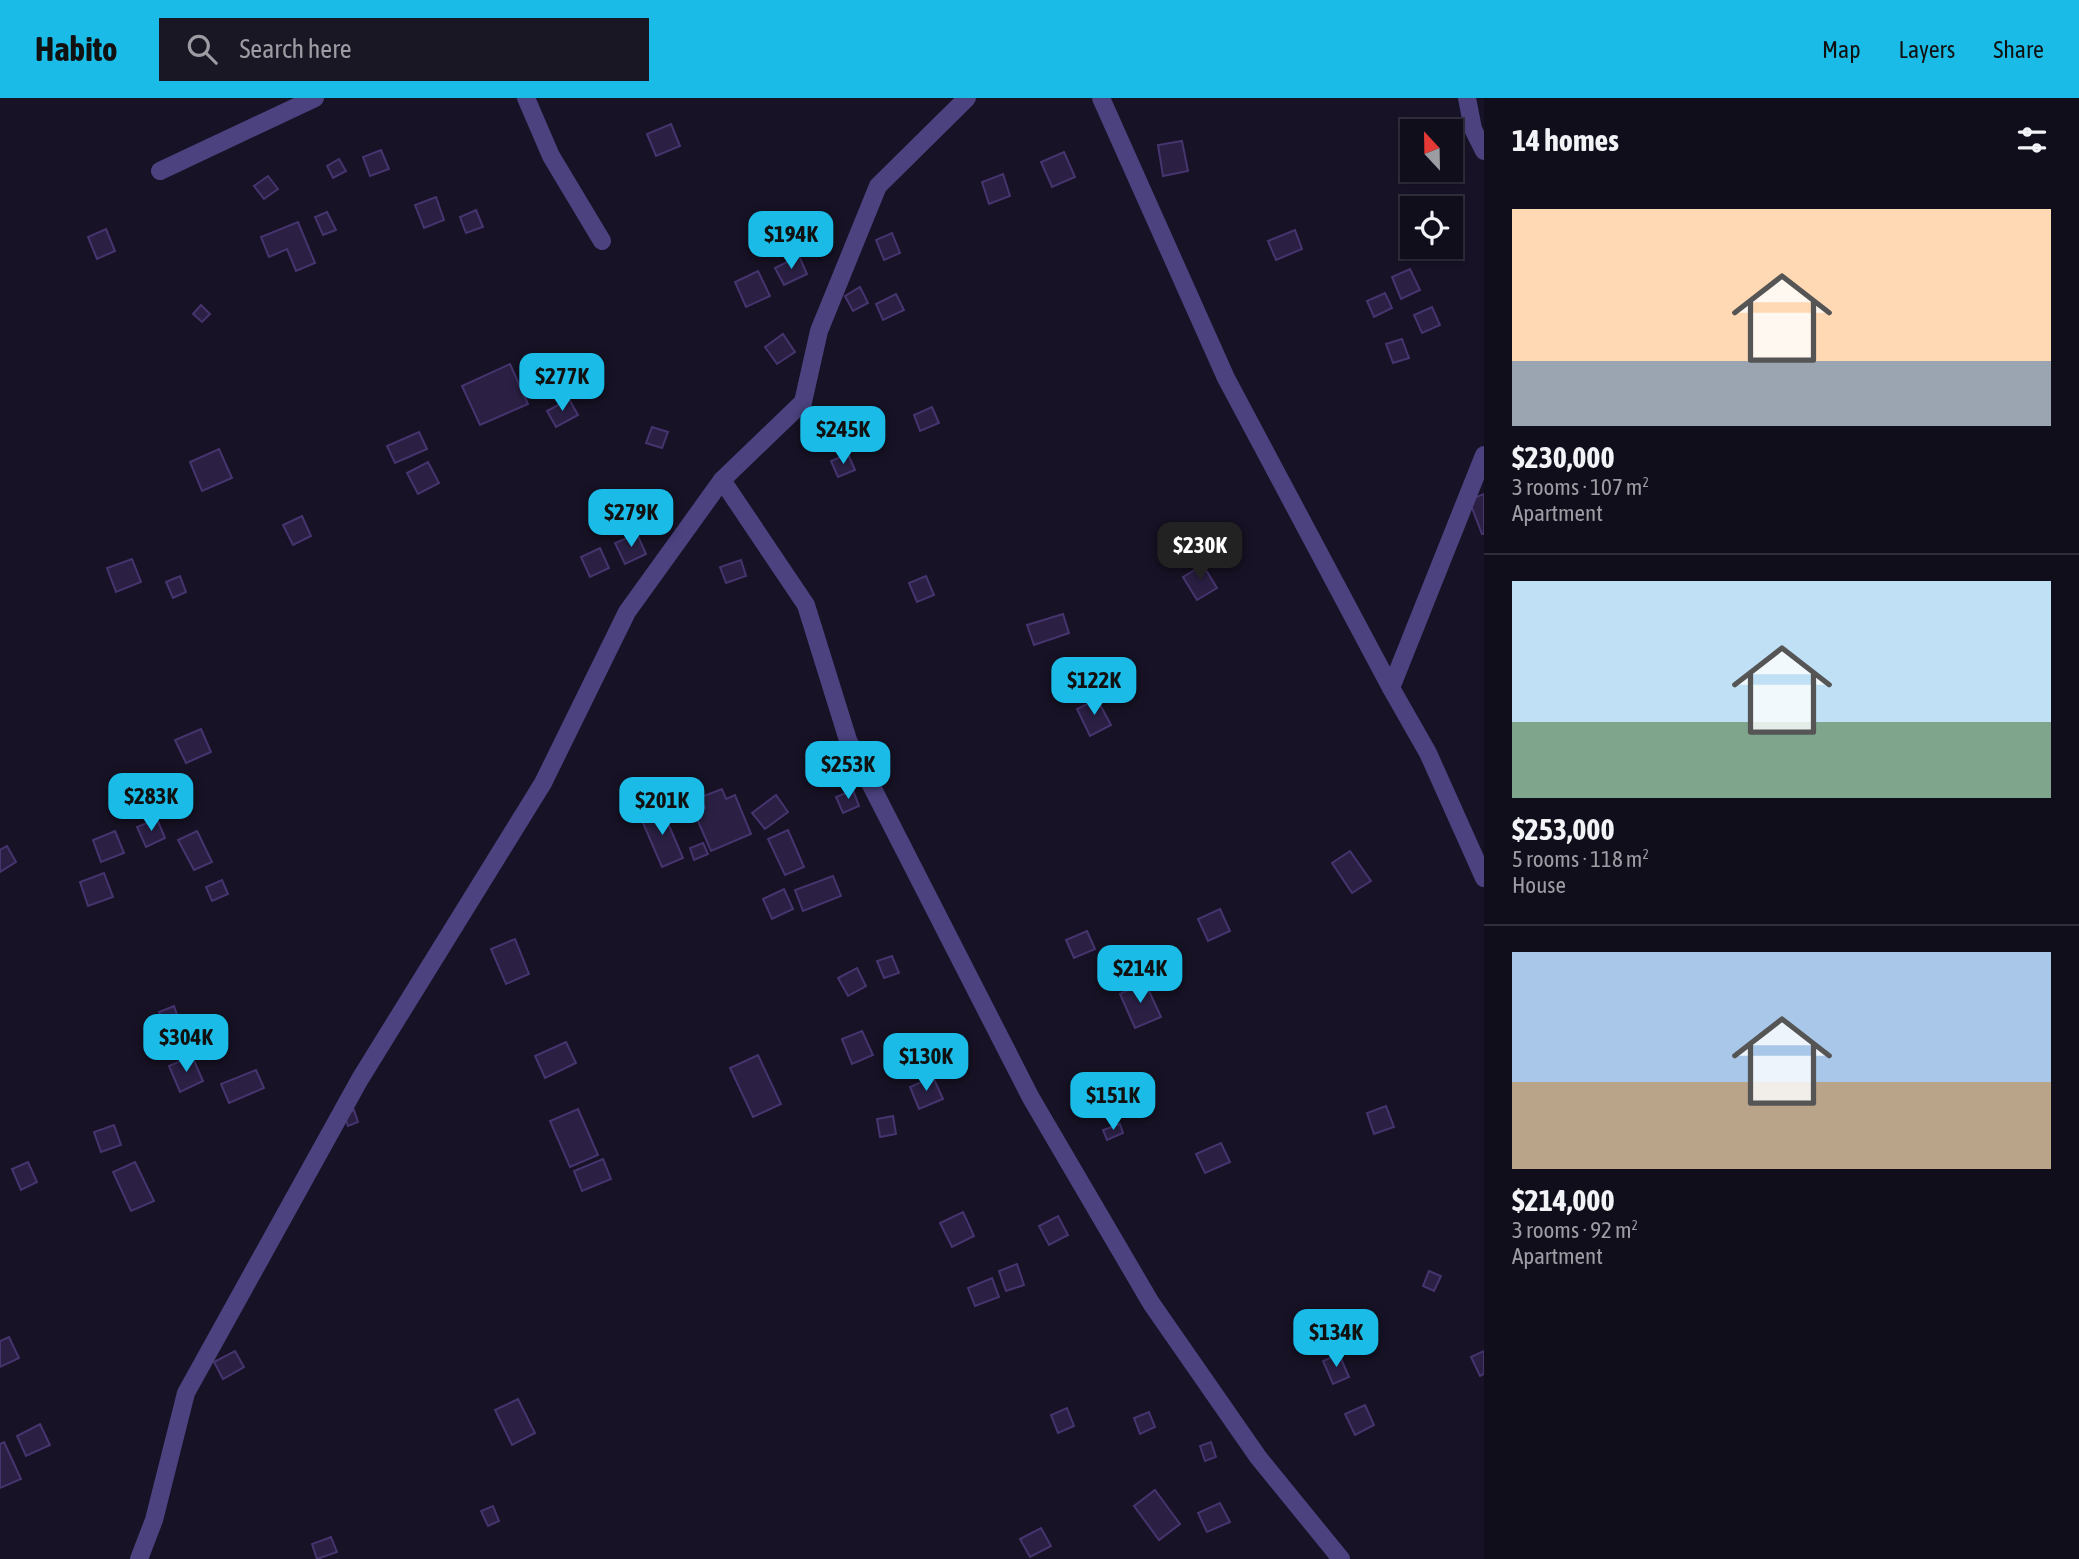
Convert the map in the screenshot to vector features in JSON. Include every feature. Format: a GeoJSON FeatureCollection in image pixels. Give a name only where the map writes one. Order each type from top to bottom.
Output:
{"type":"FeatureCollection","features":[{"type":"Feature","properties":{"kind":"street"},"geometry":{"type":"LineString","coordinates":[[160,171],[315,98]]}},
{"type":"Feature","properties":{"kind":"street"},"geometry":{"type":"LineString","coordinates":[[526,98],[551,156],[602,241]]}},
{"type":"Feature","properties":{"kind":"street"},"geometry":{"type":"LineString","coordinates":[[139,1559],[154,1520],[186,1393],[360,1079],[543,783],[627,612],[722,480],[803,402],[819,331],[878,186],[967,98]]}},
{"type":"Feature","properties":{"kind":"street"},"geometry":{"type":"LineString","coordinates":[[1101,98],[1226,378],[1428,753],[1484,878]]}},
{"type":"Feature","properties":{"kind":"street"},"geometry":{"type":"LineString","coordinates":[[1467,98],[1473,129],[1484,151]]}},
{"type":"Feature","properties":{"kind":"street"},"geometry":{"type":"LineString","coordinates":[[1391,688],[1484,455]]}},
{"type":"Feature","properties":{"kind":"street"},"geometry":{"type":"LineString","coordinates":[[722,480],[806,605],[848,740],[1031,1098],[1151,1303],[1258,1457],[1341,1559]]}},
{"type":"Feature","properties":{"kind":"building"},"geometry":{"type":"Polygon","coordinates":[[[671,124],[680,146],[656,156],[647,134],[671,124]]]}},
{"type":"Feature","properties":{"kind":"building"},"geometry":{"type":"Polygon","coordinates":[[[1182,141],[1188,171],[1163,176],[1158,145],[1182,141]]]}},
{"type":"Feature","properties":{"kind":"building"},"geometry":{"type":"Polygon","coordinates":[[[381,150],[389,169],[370,176],[363,157],[381,150]]]}},
{"type":"Feature","properties":{"kind":"building"},"geometry":{"type":"Polygon","coordinates":[[[1064,152],[1075,177],[1052,187],[1041,162],[1064,152]]]}},
{"type":"Feature","properties":{"kind":"building"},"geometry":{"type":"Polygon","coordinates":[[[339,159],[346,171],[333,178],[327,166],[339,159]]]}},
{"type":"Feature","properties":{"kind":"building"},"geometry":{"type":"Polygon","coordinates":[[[1003,174],[1010,196],[989,204],[982,182],[1003,174]]]}},
{"type":"Feature","properties":{"kind":"building"},"geometry":{"type":"Polygon","coordinates":[[[268,176],[278,189],[264,199],[254,186],[268,176]]]}},
{"type":"Feature","properties":{"kind":"building"},"geometry":{"type":"Polygon","coordinates":[[[436,197],[444,220],[424,228],[415,205],[436,197]]]}},
{"type":"Feature","properties":{"kind":"building"},"geometry":{"type":"Polygon","coordinates":[[[476,210],[483,227],[466,233],[460,217],[476,210]]]}},
{"type":"Feature","properties":{"kind":"building"},"geometry":{"type":"Polygon","coordinates":[[[327,212],[336,230],[323,235],[315,217],[327,212]]]}},
{"type":"Feature","properties":{"kind":"building"},"geometry":{"type":"Polygon","coordinates":[[[298,222],[315,263],[296,271],[287,249],[269,257],[261,237],[298,222]]]}},
{"type":"Feature","properties":{"kind":"building"},"geometry":{"type":"Polygon","coordinates":[[[106,229],[115,251],[97,259],[88,237],[106,229]]]}},
{"type":"Feature","properties":{"kind":"building"},"geometry":{"type":"Polygon","coordinates":[[[1295,230],[1302,249],[1276,260],[1268,241],[1295,230]]]}},
{"type":"Feature","properties":{"kind":"building"},"geometry":{"type":"Polygon","coordinates":[[[892,233],[900,253],[884,260],[876,240],[892,233]]]}},
{"type":"Feature","properties":{"kind":"building"},"geometry":{"type":"Polygon","coordinates":[[[799,256],[807,274],[784,285],[775,268],[799,256]]]}},
{"type":"Feature","properties":{"kind":"building"},"geometry":{"type":"Polygon","coordinates":[[[1410,269],[1420,290],[1401,299],[1392,277],[1410,269]]]}},
{"type":"Feature","properties":{"kind":"building"},"geometry":{"type":"Polygon","coordinates":[[[758,271],[770,296],[746,307],[735,282],[758,271]]]}},
{"type":"Feature","properties":{"kind":"building"},"geometry":{"type":"Polygon","coordinates":[[[860,287],[868,303],[853,311],[845,296],[860,287]]]}},
{"type":"Feature","properties":{"kind":"building"},"geometry":{"type":"Polygon","coordinates":[[[1385,293],[1392,308],[1374,317],[1367,301],[1385,293]]]}},
{"type":"Feature","properties":{"kind":"building"},"geometry":{"type":"Polygon","coordinates":[[[896,294],[904,310],[883,320],[876,304],[896,294]]]}},
{"type":"Feature","properties":{"kind":"building"},"geometry":{"type":"Polygon","coordinates":[[[201,305],[210,314],[202,322],[193,314],[201,305]]]}},
{"type":"Feature","properties":{"kind":"building"},"geometry":{"type":"Polygon","coordinates":[[[1432,307],[1440,325],[1422,333],[1414,315],[1432,307]]]}},
{"type":"Feature","properties":{"kind":"building"},"geometry":{"type":"Polygon","coordinates":[[[783,334],[795,352],[777,364],[765,347],[783,334]]]}},
{"type":"Feature","properties":{"kind":"building"},"geometry":{"type":"Polygon","coordinates":[[[1402,339],[1409,358],[1393,363],[1386,344],[1402,339]]]}},
{"type":"Feature","properties":{"kind":"building"},"geometry":{"type":"Polygon","coordinates":[[[510,364],[528,404],[480,425],[462,386],[510,364]]]}},
{"type":"Feature","properties":{"kind":"building"},"geometry":{"type":"Polygon","coordinates":[[[569,399],[578,415],[556,427],[547,411],[569,399]]]}},
{"type":"Feature","properties":{"kind":"building"},"geometry":{"type":"Polygon","coordinates":[[[932,407],[939,423],[920,431],[914,415],[932,407]]]}},
{"type":"Feature","properties":{"kind":"building"},"geometry":{"type":"Polygon","coordinates":[[[652,427],[668,432],[662,448],[646,443],[652,427]]]}},
{"type":"Feature","properties":{"kind":"building"},"geometry":{"type":"Polygon","coordinates":[[[419,432],[427,449],[395,463],[387,446],[419,432]]]}},
{"type":"Feature","properties":{"kind":"building"},"geometry":{"type":"Polygon","coordinates":[[[219,449],[232,478],[202,491],[190,462],[219,449]]]}},
{"type":"Feature","properties":{"kind":"building"},"geometry":{"type":"Polygon","coordinates":[[[848,454],[855,470],[838,477],[831,461],[848,454]]]}},
{"type":"Feature","properties":{"kind":"building"},"geometry":{"type":"Polygon","coordinates":[[[428,462],[439,483],[418,494],[407,473],[428,462]]]}},
{"type":"Feature","properties":{"kind":"building"},"geometry":{"type":"Polygon","coordinates":[[[1484,494],[1484,534],[1482,534],[1469,500],[1484,494]]]}},
{"type":"Feature","properties":{"kind":"building"},"geometry":{"type":"Polygon","coordinates":[[[302,516],[311,536],[293,545],[283,525],[302,516]]]}},
{"type":"Feature","properties":{"kind":"building"},"geometry":{"type":"Polygon","coordinates":[[[637,534],[646,554],[625,564],[615,543],[637,534]]]}},
{"type":"Feature","properties":{"kind":"building"},"geometry":{"type":"Polygon","coordinates":[[[600,548],[609,568],[590,577],[581,557],[600,548]]]}},
{"type":"Feature","properties":{"kind":"building"},"geometry":{"type":"Polygon","coordinates":[[[132,559],[141,582],[116,592],[107,568],[132,559]]]}},
{"type":"Feature","properties":{"kind":"building"},"geometry":{"type":"Polygon","coordinates":[[[741,560],[746,576],[726,583],[720,567],[741,560]]]}},
{"type":"Feature","properties":{"kind":"building"},"geometry":{"type":"Polygon","coordinates":[[[1203,565],[1217,588],[1197,600],[1183,577],[1203,565]]]}},
{"type":"Feature","properties":{"kind":"building"},"geometry":{"type":"Polygon","coordinates":[[[180,576],[186,592],[173,598],[166,582],[180,576]]]}},
{"type":"Feature","properties":{"kind":"building"},"geometry":{"type":"Polygon","coordinates":[[[926,576],[934,595],[917,602],[909,583],[926,576]]]}},
{"type":"Feature","properties":{"kind":"building"},"geometry":{"type":"Polygon","coordinates":[[[1063,614],[1069,633],[1034,645],[1027,625],[1063,614]]]}},
{"type":"Feature","properties":{"kind":"building"},"geometry":{"type":"Polygon","coordinates":[[[1097,699],[1111,725],[1090,736],[1077,709],[1097,699]]]}},
{"type":"Feature","properties":{"kind":"building"},"geometry":{"type":"Polygon","coordinates":[[[201,729],[211,752],[186,763],[175,740],[201,729]]]}},
{"type":"Feature","properties":{"kind":"building"},"geometry":{"type":"Polygon","coordinates":[[[722,789],[726,799],[735,795],[751,834],[711,851],[694,812],[705,808],[701,797],[722,789]]]}},
{"type":"Feature","properties":{"kind":"building"},"geometry":{"type":"Polygon","coordinates":[[[853,790],[859,806],[843,813],[836,797],[853,790]]]}},
{"type":"Feature","properties":{"kind":"building"},"geometry":{"type":"Polygon","coordinates":[[[776,795],[788,812],[765,829],[752,813],[776,795]]]}},
{"type":"Feature","properties":{"kind":"building"},"geometry":{"type":"Polygon","coordinates":[[[661,807],[683,858],[662,867],[640,816],[661,807]]]}},
{"type":"Feature","properties":{"kind":"building"},"geometry":{"type":"Polygon","coordinates":[[[157,819],[165,838],[146,847],[137,827],[157,819]]]}},
{"type":"Feature","properties":{"kind":"building"},"geometry":{"type":"Polygon","coordinates":[[[788,830],[804,867],[785,875],[768,839],[788,830]]]}},
{"type":"Feature","properties":{"kind":"building"},"geometry":{"type":"Polygon","coordinates":[[[115,831],[124,853],[101,862],[93,840],[115,831]]]}},
{"type":"Feature","properties":{"kind":"building"},"geometry":{"type":"Polygon","coordinates":[[[197,831],[212,862],[194,870],[178,840],[197,831]]]}},
{"type":"Feature","properties":{"kind":"building"},"geometry":{"type":"Polygon","coordinates":[[[703,843],[708,854],[694,860],[690,848],[703,843]]]}},
{"type":"Feature","properties":{"kind":"building"},"geometry":{"type":"Polygon","coordinates":[[[7,846],[16,862],[0,872],[0,850],[7,846]]]}},
{"type":"Feature","properties":{"kind":"building"},"geometry":{"type":"Polygon","coordinates":[[[1350,851],[1371,881],[1352,893],[1332,863],[1350,851]]]}},
{"type":"Feature","properties":{"kind":"building"},"geometry":{"type":"Polygon","coordinates":[[[104,873],[113,897],[88,906],[80,882],[104,873]]]}},
{"type":"Feature","properties":{"kind":"building"},"geometry":{"type":"Polygon","coordinates":[[[833,876],[841,896],[803,911],[795,890],[833,876]]]}},
{"type":"Feature","properties":{"kind":"building"},"geometry":{"type":"Polygon","coordinates":[[[222,880],[228,894],[212,901],[206,887],[222,880]]]}},
{"type":"Feature","properties":{"kind":"building"},"geometry":{"type":"Polygon","coordinates":[[[784,889],[793,909],[772,919],[763,899],[784,889]]]}},
{"type":"Feature","properties":{"kind":"building"},"geometry":{"type":"Polygon","coordinates":[[[1220,909],[1230,931],[1208,941],[1198,919],[1220,909]]]}},
{"type":"Feature","properties":{"kind":"building"},"geometry":{"type":"Polygon","coordinates":[[[1087,931],[1095,949],[1074,958],[1066,940],[1087,931]]]}},
{"type":"Feature","properties":{"kind":"building"},"geometry":{"type":"Polygon","coordinates":[[[515,939],[529,974],[506,984],[491,949],[515,939]]]}},
{"type":"Feature","properties":{"kind":"building"},"geometry":{"type":"Polygon","coordinates":[[[892,956],[899,973],[884,978],[877,961],[892,956]]]}},
{"type":"Feature","properties":{"kind":"building"},"geometry":{"type":"Polygon","coordinates":[[[857,968],[866,986],[848,996],[838,978],[857,968]]]}},
{"type":"Feature","properties":{"kind":"building"},"geometry":{"type":"Polygon","coordinates":[[[1145,982],[1161,1017],[1135,1028],[1120,994],[1145,982]]]}},
{"type":"Feature","properties":{"kind":"building"},"geometry":{"type":"Polygon","coordinates":[[[174,1006],[180,1023],[166,1029],[159,1012],[174,1006]]]}},
{"type":"Feature","properties":{"kind":"building"},"geometry":{"type":"Polygon","coordinates":[[[862,1031],[873,1055],[852,1064],[842,1039],[862,1031]]]}},
{"type":"Feature","properties":{"kind":"building"},"geometry":{"type":"Polygon","coordinates":[[[566,1042],[576,1063],[545,1078],[535,1056],[566,1042]]]}},
{"type":"Feature","properties":{"kind":"building"},"geometry":{"type":"Polygon","coordinates":[[[758,1055],[781,1104],[753,1117],[730,1068],[758,1055]]]}},
{"type":"Feature","properties":{"kind":"building"},"geometry":{"type":"Polygon","coordinates":[[[192,1056],[203,1081],[180,1092],[169,1066],[192,1056]]]}},
{"type":"Feature","properties":{"kind":"building"},"geometry":{"type":"Polygon","coordinates":[[[256,1070],[264,1088],[229,1103],[221,1084],[256,1070]]]}},
{"type":"Feature","properties":{"kind":"building"},"geometry":{"type":"Polygon","coordinates":[[[933,1077],[943,1099],[919,1109],[910,1087],[933,1077]]]}},
{"type":"Feature","properties":{"kind":"building"},"geometry":{"type":"Polygon","coordinates":[[[1386,1106],[1394,1127],[1374,1134],[1367,1113],[1386,1106]]]}},
{"type":"Feature","properties":{"kind":"building"},"geometry":{"type":"Polygon","coordinates":[[[578,1109],[598,1155],[570,1167],[550,1121],[578,1109]]]}},
{"type":"Feature","properties":{"kind":"building"},"geometry":{"type":"Polygon","coordinates":[[[354,1110],[358,1122],[348,1126],[344,1115],[354,1110]]]}},
{"type":"Feature","properties":{"kind":"building"},"geometry":{"type":"Polygon","coordinates":[[[893,1116],[896,1134],[880,1137],[877,1119],[893,1116]]]}},
{"type":"Feature","properties":{"kind":"building"},"geometry":{"type":"Polygon","coordinates":[[[1120,1124],[1123,1133],[1107,1140],[1103,1130],[1120,1124]]]}},
{"type":"Feature","properties":{"kind":"building"},"geometry":{"type":"Polygon","coordinates":[[[114,1125],[121,1145],[101,1152],[94,1132],[114,1125]]]}},
{"type":"Feature","properties":{"kind":"building"},"geometry":{"type":"Polygon","coordinates":[[[1221,1143],[1230,1162],[1205,1173],[1196,1154],[1221,1143]]]}},
{"type":"Feature","properties":{"kind":"building"},"geometry":{"type":"Polygon","coordinates":[[[603,1159],[611,1179],[582,1191],[574,1171],[603,1159]]]}},
{"type":"Feature","properties":{"kind":"building"},"geometry":{"type":"Polygon","coordinates":[[[28,1162],[37,1182],[21,1190],[12,1169],[28,1162]]]}},
{"type":"Feature","properties":{"kind":"building"},"geometry":{"type":"Polygon","coordinates":[[[135,1162],[154,1201],[131,1211],[113,1172],[135,1162]]]}},
{"type":"Feature","properties":{"kind":"building"},"geometry":{"type":"Polygon","coordinates":[[[963,1212],[974,1236],[952,1247],[940,1223],[963,1212]]]}},
{"type":"Feature","properties":{"kind":"building"},"geometry":{"type":"Polygon","coordinates":[[[1058,1216],[1068,1235],[1049,1245],[1039,1226],[1058,1216]]]}},
{"type":"Feature","properties":{"kind":"building"},"geometry":{"type":"Polygon","coordinates":[[[1017,1264],[1024,1285],[1006,1291],[999,1271],[1017,1264]]]}},
{"type":"Feature","properties":{"kind":"building"},"geometry":{"type":"Polygon","coordinates":[[[1429,1271],[1441,1276],[1434,1291],[1423,1286],[1429,1271]]]}},
{"type":"Feature","properties":{"kind":"building"},"geometry":{"type":"Polygon","coordinates":[[[992,1278],[999,1297],[975,1306],[968,1288],[992,1278]]]}},
{"type":"Feature","properties":{"kind":"building"},"geometry":{"type":"Polygon","coordinates":[[[9,1337],[19,1358],[0,1367],[0,1341],[9,1337]]]}},
{"type":"Feature","properties":{"kind":"building"},"geometry":{"type":"Polygon","coordinates":[[[235,1351],[244,1367],[223,1379],[214,1362],[235,1351]]]}},
{"type":"Feature","properties":{"kind":"building"},"geometry":{"type":"Polygon","coordinates":[[[1484,1351],[1484,1374],[1480,1376],[1471,1357],[1484,1351]]]}},
{"type":"Feature","properties":{"kind":"building"},"geometry":{"type":"Polygon","coordinates":[[[1339,1354],[1349,1377],[1333,1384],[1323,1361],[1339,1354]]]}},
{"type":"Feature","properties":{"kind":"building"},"geometry":{"type":"Polygon","coordinates":[[[518,1399],[535,1433],[512,1445],[495,1410],[518,1399]]]}},
{"type":"Feature","properties":{"kind":"building"},"geometry":{"type":"Polygon","coordinates":[[[1365,1405],[1374,1425],[1355,1435],[1345,1414],[1365,1405]]]}},
{"type":"Feature","properties":{"kind":"building"},"geometry":{"type":"Polygon","coordinates":[[[1067,1408],[1074,1426],[1058,1433],[1051,1415],[1067,1408]]]}},
{"type":"Feature","properties":{"kind":"building"},"geometry":{"type":"Polygon","coordinates":[[[1149,1412],[1155,1427],[1140,1434],[1134,1418],[1149,1412]]]}},
{"type":"Feature","properties":{"kind":"building"},"geometry":{"type":"Polygon","coordinates":[[[40,1424],[50,1445],[26,1456],[17,1436],[40,1424]]]}},
{"type":"Feature","properties":{"kind":"building"},"geometry":{"type":"Polygon","coordinates":[[[4,1442],[21,1479],[0,1488],[0,1444],[4,1442]]]}},
{"type":"Feature","properties":{"kind":"building"},"geometry":{"type":"Polygon","coordinates":[[[1211,1442],[1216,1457],[1205,1461],[1200,1446],[1211,1442]]]}},
{"type":"Feature","properties":{"kind":"building"},"geometry":{"type":"Polygon","coordinates":[[[1155,1490],[1180,1524],[1159,1540],[1134,1506],[1155,1490]]]}},
{"type":"Feature","properties":{"kind":"building"},"geometry":{"type":"Polygon","coordinates":[[[1220,1503],[1230,1522],[1207,1532],[1198,1513],[1220,1503]]]}},
{"type":"Feature","properties":{"kind":"building"},"geometry":{"type":"Polygon","coordinates":[[[493,1506],[499,1521],[488,1526],[481,1511],[493,1506]]]}},
{"type":"Feature","properties":{"kind":"building"},"geometry":{"type":"Polygon","coordinates":[[[1041,1528],[1051,1546],[1030,1557],[1020,1539],[1041,1528]]]}},
{"type":"Feature","properties":{"kind":"building"},"geometry":{"type":"Polygon","coordinates":[[[331,1537],[337,1552],[317,1559],[312,1544],[331,1537]]]}}]}
